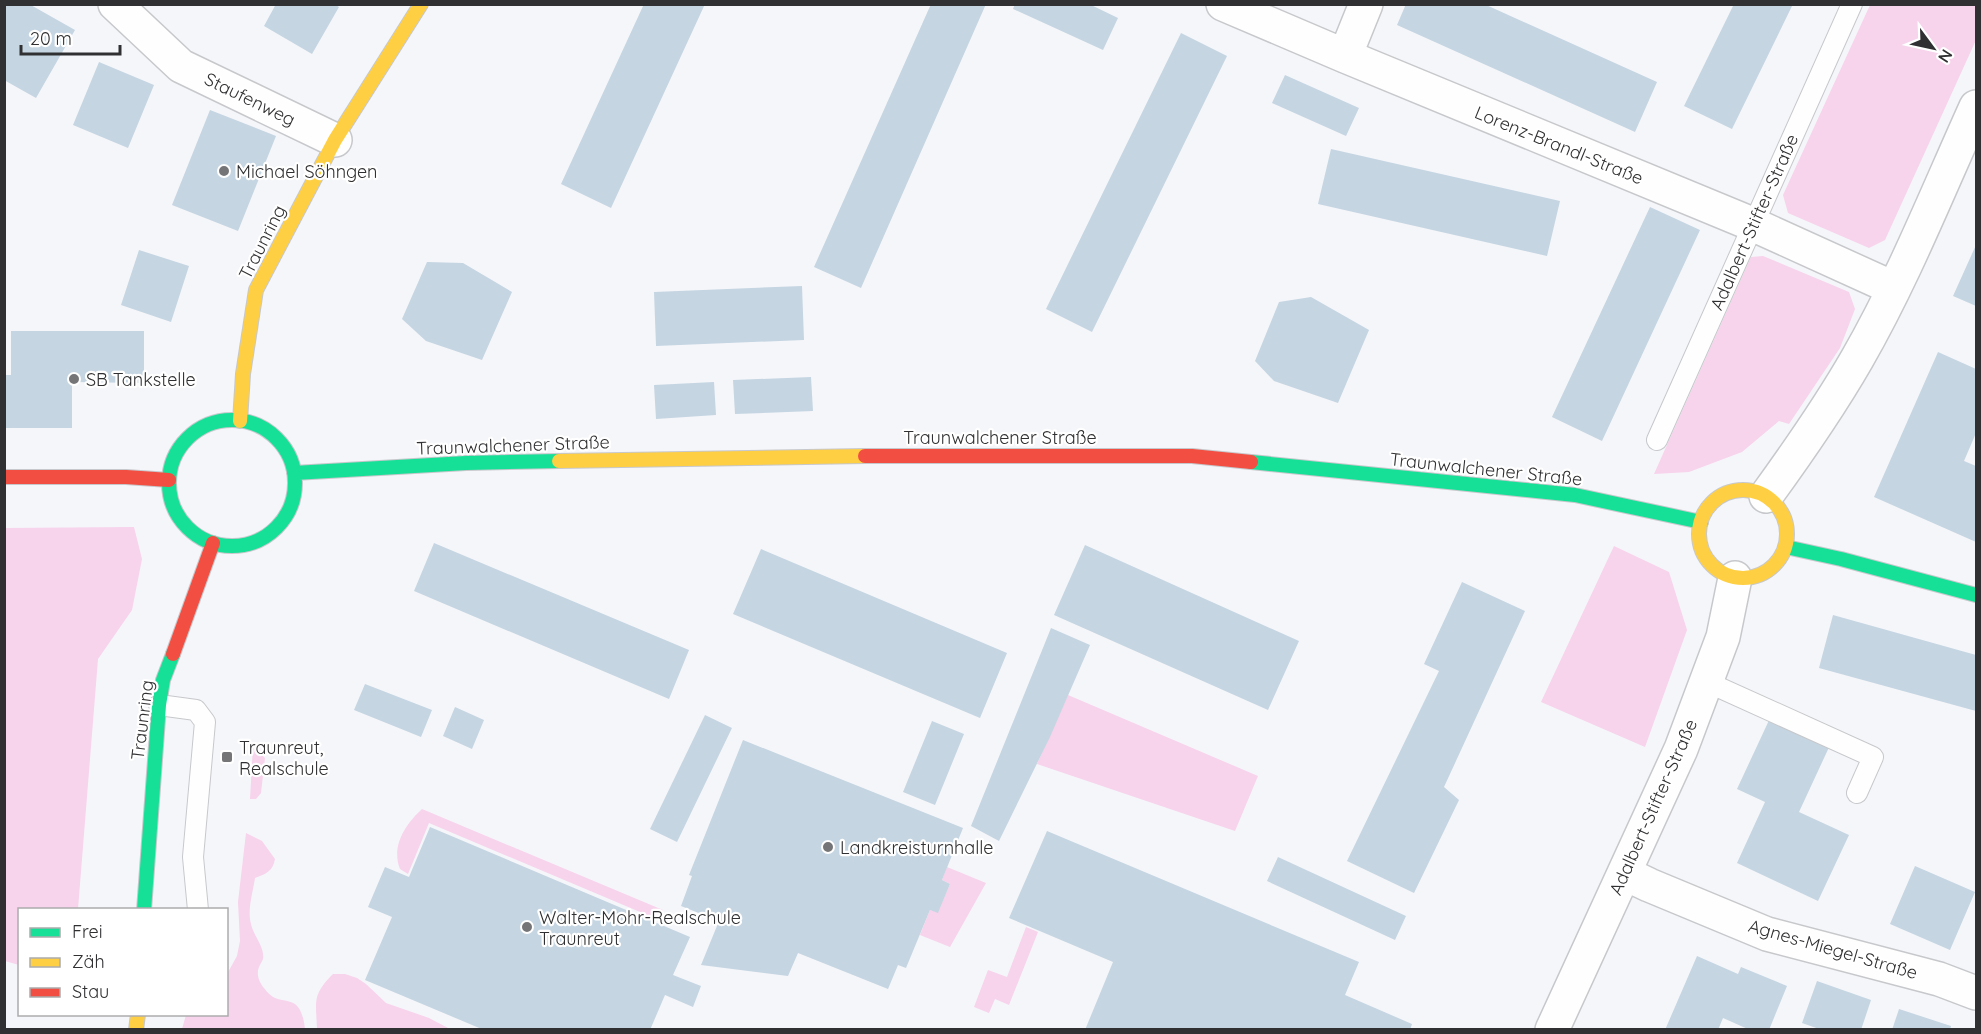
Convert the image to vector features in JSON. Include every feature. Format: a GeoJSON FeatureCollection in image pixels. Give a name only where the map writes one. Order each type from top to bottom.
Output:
{"type":"FeatureCollection","features":[{"type":"Feature","properties":{"kind":"main road","name":"Traunring"},"geometry":{"type":"LineString","coordinates":[[240,421],[243,374],[256,290],[334,140],[421,4]]}},
{"type":"Feature","properties":{"kind":"main road"},"geometry":{"type":"LineString","coordinates":[[240,421],[261,428],[279,442],[286,451],[294,472],[295,485],[289,510],[282,521],[263,538],[238,546],[213,543],[195,534],[180,520],[170,494],[169,480],[176,454],[193,434],[217,422],[240,421]]}},
{"type":"Feature","properties":{"kind":"main road","name":"Traunwalchener Straße"},"geometry":{"type":"LineString","coordinates":[[294,472],[466,462],[915,455],[1192,456],[1575,495],[1701,522]]}},
{"type":"Feature","properties":{"kind":"main road"},"geometry":{"type":"LineString","coordinates":[[4,477],[126,477],[169,480]]}},
{"type":"Feature","properties":{"kind":"main road"},"geometry":{"type":"LineString","coordinates":[[1740,490],[1754,491],[1766,496],[1778,506],[1788,532],[1786,547],[1780,559],[1772,568],[1748,579],[1735,578],[1721,573],[1710,564],[1702,551],[1699,537],[1701,522],[1706,510],[1715,500],[1727,493],[1740,490]]}},
{"type":"Feature","properties":{"kind":"main road","name":"Traunring"},"geometry":{"type":"LineString","coordinates":[[144,908],[159,705],[163,680],[213,543]]}},
{"type":"Feature","properties":{"kind":"main road"},"geometry":{"type":"LineString","coordinates":[[1786,547],[1841,559],[1977,596]]}},
{"type":"Feature","properties":{"kind":"street","name":"Staufenweg"},"geometry":{"type":"LineString","coordinates":[[115,4],[181,66],[334,140]]}},
{"type":"Feature","properties":{"kind":"street","name":"Lorenz-Brandl-Straße"},"geometry":{"type":"LineString","coordinates":[[1224,4],[1752,224],[1893,288]]}},
{"type":"Feature","properties":{"kind":"street"},"geometry":{"type":"LineString","coordinates":[[1345,56],[1366,4]]}},
{"type":"Feature","properties":{"kind":"street"},"geometry":{"type":"LineString","coordinates":[[1766,496],[1796,455],[1857,359],[1893,288],[1977,107]]}},
{"type":"Feature","properties":{"kind":"street","name":"Adalbert-Stifter-Straße"},"geometry":{"type":"LineString","coordinates":[[1552,1029],[1682,749],[1723,637],[1735,578]]}},
{"type":"Feature","properties":{"kind":"street","name":"Agnes-Miegel-Straße"},"geometry":{"type":"LineString","coordinates":[[1624,873],[1767,933],[1939,979],[1977,993]]}},
{"type":"Feature","properties":{"kind":"lane","name":"Adalbert-Stifter-Straße"},"geometry":{"type":"LineString","coordinates":[[1657,440],[1852,4]]}},
{"type":"Feature","properties":{"kind":"lane"},"geometry":{"type":"LineString","coordinates":[[1707,682],[1873,757],[1857,793]]}},
{"type":"Feature","properties":{"kind":"lane"},"geometry":{"type":"LineString","coordinates":[[159,705],[196,710],[205,722],[192,857],[198,908]]}},
{"type":"Feature","properties":{"kind":"shaded area"},"geometry":{"type":"Polygon","coordinates":[[[1870,5],[1976,5],[1976,40],[1885,240],[1869,248],[1788,213],[1783,195],[1870,5]]]}},
{"type":"Feature","properties":{"kind":"shaded area"},"geometry":{"type":"Polygon","coordinates":[[[1763,256],[1849,292],[1855,309],[1840,348],[1789,424],[1779,421],[1742,452],[1689,472],[1654,474],[1751,257],[1763,256]]]}},
{"type":"Feature","properties":{"kind":"shaded area"},"geometry":{"type":"Polygon","coordinates":[[[134,527],[142,559],[132,610],[98,659],[78,908],[18,908],[18,965],[5,961],[5,528],[134,527]]]}},
{"type":"Feature","properties":{"kind":"shaded area"},"geometry":{"type":"Polygon","coordinates":[[[1614,546],[1669,572],[1687,630],[1645,747],[1541,702],[1614,546]]]}},
{"type":"Feature","properties":{"kind":"shaded area"},"geometry":{"type":"Polygon","coordinates":[[[1068,695],[1258,776],[1235,831],[1037,764],[1068,695]]]}},
{"type":"Feature","properties":{"kind":"shaded area"},"geometry":{"type":"Polygon","coordinates":[[[253,746],[265,758],[261,793],[256,799],[250,799],[253,746]]]}},
{"type":"Feature","properties":{"kind":"shaded area"},"geometry":{"type":"Polygon","coordinates":[[[422,809],[663,910],[659,920],[429,823],[408,874],[400,869],[397,852],[405,829],[422,809]]]}},
{"type":"Feature","properties":{"kind":"shaded area"},"geometry":{"type":"Polygon","coordinates":[[[246,833],[262,841],[275,859],[268,872],[255,878],[251,901],[251,924],[263,955],[258,978],[270,995],[294,1003],[299,1008],[305,1029],[182,1029],[186,1016],[228,1016],[228,972],[237,956],[240,941],[238,902],[246,833]]]}},
{"type":"Feature","properties":{"kind":"shaded area"},"geometry":{"type":"Polygon","coordinates":[[[947,867],[986,883],[950,947],[920,935],[930,910],[938,912],[950,884],[942,880],[947,867]]]}},
{"type":"Feature","properties":{"kind":"shaded area"},"geometry":{"type":"Polygon","coordinates":[[[1026,927],[1038,932],[1009,1005],[995,999],[989,1013],[974,1007],[988,970],[1007,977],[1026,927]]]}},
{"type":"Feature","properties":{"kind":"shaded area"},"geometry":{"type":"Polygon","coordinates":[[[333,974],[345,974],[357,978],[386,1003],[429,1018],[450,1029],[317,1029],[318,993],[333,974]]]}},
{"type":"Feature","properties":{"kind":"building"},"geometry":{"type":"Polygon","coordinates":[[[5,4],[29,4],[75,30],[36,98],[4,80],[5,4]]]}},
{"type":"Feature","properties":{"kind":"building"},"geometry":{"type":"Polygon","coordinates":[[[276,4],[334,4],[339,7],[312,54],[264,26],[276,4]]]}},
{"type":"Feature","properties":{"kind":"building"},"geometry":{"type":"Polygon","coordinates":[[[644,4],[705,4],[611,208],[561,184],[644,4]]]}},
{"type":"Feature","properties":{"kind":"building"},"geometry":{"type":"Polygon","coordinates":[[[931,4],[986,4],[861,288],[814,267],[931,4]]]}},
{"type":"Feature","properties":{"kind":"building"},"geometry":{"type":"Polygon","coordinates":[[[1015,4],[1089,4],[1118,18],[1103,50],[1013,9],[1015,4]]]}},
{"type":"Feature","properties":{"kind":"building"},"geometry":{"type":"Polygon","coordinates":[[[1406,4],[1484,4],[1657,82],[1635,132],[1397,25],[1406,4]]]}},
{"type":"Feature","properties":{"kind":"building"},"geometry":{"type":"Polygon","coordinates":[[[1734,4],[1793,4],[1732,129],[1684,106],[1734,4]]]}},
{"type":"Feature","properties":{"kind":"building"},"geometry":{"type":"Polygon","coordinates":[[[1181,33],[1227,56],[1092,332],[1046,309],[1181,33]]]}},
{"type":"Feature","properties":{"kind":"building"},"geometry":{"type":"Polygon","coordinates":[[[99,62],[154,85],[128,148],[73,125],[99,62]]]}},
{"type":"Feature","properties":{"kind":"building"},"geometry":{"type":"Polygon","coordinates":[[[1285,75],[1359,108],[1346,136],[1272,103],[1285,75]]]}},
{"type":"Feature","properties":{"kind":"building","name":"Michael Söhngen"},"geometry":{"type":"Polygon","coordinates":[[[210,110],[276,136],[238,231],[172,205],[210,110]]]}},
{"type":"Feature","properties":{"kind":"building"},"geometry":{"type":"Polygon","coordinates":[[[1331,149],[1560,201],[1547,256],[1318,204],[1331,149]]]}},
{"type":"Feature","properties":{"kind":"building"},"geometry":{"type":"Polygon","coordinates":[[[1650,207],[1700,230],[1602,441],[1552,417],[1650,207]]]}},
{"type":"Feature","properties":{"kind":"building"},"geometry":{"type":"Polygon","coordinates":[[[1976,245],[1976,306],[1953,296],[1976,245]]]}},
{"type":"Feature","properties":{"kind":"building"},"geometry":{"type":"Polygon","coordinates":[[[139,250],[189,266],[171,322],[121,305],[139,250]]]}},
{"type":"Feature","properties":{"kind":"building"},"geometry":{"type":"Polygon","coordinates":[[[427,262],[463,263],[512,292],[482,360],[426,341],[402,319],[427,262]]]}},
{"type":"Feature","properties":{"kind":"building"},"geometry":{"type":"Polygon","coordinates":[[[802,286],[804,340],[656,346],[654,292],[802,286]]]}},
{"type":"Feature","properties":{"kind":"building"},"geometry":{"type":"Polygon","coordinates":[[[1311,297],[1369,330],[1338,403],[1274,381],[1255,361],[1279,302],[1311,297]]]}},
{"type":"Feature","properties":{"kind":"building","name":"SB Tankstelle"},"geometry":{"type":"Polygon","coordinates":[[[11,331],[144,331],[144,383],[72,382],[72,428],[4,428],[4,375],[11,375],[11,331]]]}},
{"type":"Feature","properties":{"kind":"building"},"geometry":{"type":"Polygon","coordinates":[[[1938,352],[1976,369],[1976,433],[1964,461],[1976,466],[1976,542],[1874,497],[1938,352]]]}},
{"type":"Feature","properties":{"kind":"building"},"geometry":{"type":"Polygon","coordinates":[[[811,377],[813,411],[735,414],[733,380],[811,377]]]}},
{"type":"Feature","properties":{"kind":"building"},"geometry":{"type":"Polygon","coordinates":[[[714,382],[716,415],[656,419],[654,385],[714,382]]]}},
{"type":"Feature","properties":{"kind":"building"},"geometry":{"type":"Polygon","coordinates":[[[434,543],[689,650],[669,699],[414,591],[434,543]]]}},
{"type":"Feature","properties":{"kind":"building"},"geometry":{"type":"Polygon","coordinates":[[[1085,545],[1299,641],[1268,710],[1054,615],[1085,545]]]}},
{"type":"Feature","properties":{"kind":"building"},"geometry":{"type":"Polygon","coordinates":[[[761,549],[1007,653],[980,718],[733,614],[761,549]]]}},
{"type":"Feature","properties":{"kind":"building"},"geometry":{"type":"Polygon","coordinates":[[[1462,582],[1525,611],[1444,787],[1459,800],[1414,893],[1347,861],[1439,671],[1424,664],[1462,582]]]}},
{"type":"Feature","properties":{"kind":"building"},"geometry":{"type":"Polygon","coordinates":[[[1833,615],[1976,655],[1976,711],[1819,668],[1833,615]]]}},
{"type":"Feature","properties":{"kind":"building"},"geometry":{"type":"Polygon","coordinates":[[[1051,628],[1090,645],[1050,737],[999,841],[971,826],[1051,628]]]}},
{"type":"Feature","properties":{"kind":"building"},"geometry":{"type":"Polygon","coordinates":[[[365,684],[432,710],[421,737],[354,710],[365,684]]]}},
{"type":"Feature","properties":{"kind":"building"},"geometry":{"type":"Polygon","coordinates":[[[455,707],[484,720],[472,749],[443,736],[455,707]]]}},
{"type":"Feature","properties":{"kind":"building"},"geometry":{"type":"Polygon","coordinates":[[[705,715],[732,728],[677,842],[650,829],[705,715]]]}},
{"type":"Feature","properties":{"kind":"building"},"geometry":{"type":"Polygon","coordinates":[[[1771,716],[1831,743],[1799,812],[1849,835],[1818,901],[1737,863],[1765,802],[1737,789],[1771,716]]]}},
{"type":"Feature","properties":{"kind":"building"},"geometry":{"type":"Polygon","coordinates":[[[932,721],[964,734],[935,805],[903,792],[932,721]]]}},
{"type":"Feature","properties":{"kind":"building","name":"Landkreisturnhalle"},"geometry":{"type":"Polygon","coordinates":[[[743,740],[963,828],[942,880],[950,884],[938,913],[930,910],[906,968],[898,965],[888,989],[798,953],[788,976],[701,965],[719,921],[681,906],[692,876],[689,875],[743,740]]]}},
{"type":"Feature","properties":{"kind":"building","name":"Walter-Mohr-Realschule Traunreut"},"geometry":{"type":"Polygon","coordinates":[[[430,827],[690,937],[673,975],[701,986],[693,1007],[665,995],[650,1030],[484,1030],[365,980],[392,917],[368,907],[385,867],[409,877],[430,827]]]}},
{"type":"Feature","properties":{"kind":"building"},"geometry":{"type":"Polygon","coordinates":[[[1047,831],[1359,962],[1345,995],[1412,1024],[1410,1030],[1085,1030],[1113,962],[1009,918],[1047,831]]]}},
{"type":"Feature","properties":{"kind":"building"},"geometry":{"type":"Polygon","coordinates":[[[1278,857],[1406,916],[1395,940],[1267,881],[1278,857]]]}},
{"type":"Feature","properties":{"kind":"building"},"geometry":{"type":"Polygon","coordinates":[[[1915,866],[1975,892],[1950,950],[1890,924],[1915,866]]]}},
{"type":"Feature","properties":{"kind":"building"},"geometry":{"type":"Polygon","coordinates":[[[1697,956],[1738,974],[1741,967],[1787,986],[1769,1030],[1750,1030],[1723,1018],[1718,1030],[1665,1030],[1697,956]]]}},
{"type":"Feature","properties":{"kind":"building"},"geometry":{"type":"Polygon","coordinates":[[[1817,981],[1871,1000],[1861,1030],[1822,1030],[1802,1023],[1817,981]]]}},
{"type":"Feature","properties":{"kind":"building"},"geometry":{"type":"Polygon","coordinates":[[[1899,1009],[1951,1026],[1950,1030],[1892,1030],[1899,1009]]]}},
{"type":"Feature","properties":{"kind":"traffic: fast"},"geometry":{"type":"LineString","coordinates":[[232,420],[256,425],[276,439],[290,459],[295,483],[290,507],[276,527],[256,541],[232,546],[208,541],[188,527],[174,507],[169,483],[174,459],[188,439],[208,425],[232,420]]}},
{"type":"Feature","properties":{"kind":"traffic: fast"},"geometry":{"type":"LineString","coordinates":[[294,473],[466,463],[559,461]]}},
{"type":"Feature","properties":{"kind":"traffic: fast"},"geometry":{"type":"LineString","coordinates":[[1251,462],[1575,495],[1701,522]]}},
{"type":"Feature","properties":{"kind":"traffic: fast"},"geometry":{"type":"LineString","coordinates":[[1786,547],[1841,559],[1976,595]]}},
{"type":"Feature","properties":{"kind":"traffic: fast"},"geometry":{"type":"LineString","coordinates":[[144,908],[159,705],[163,680],[173,654]]}},
{"type":"Feature","properties":{"kind":"traffic: slow"},"geometry":{"type":"LineString","coordinates":[[240,421],[243,374],[256,290],[335,140],[421,4]]}},
{"type":"Feature","properties":{"kind":"traffic: slow"},"geometry":{"type":"LineString","coordinates":[[559,461],[865,456]]}},
{"type":"Feature","properties":{"kind":"traffic: slow"},"geometry":{"type":"LineString","coordinates":[[1743,490],[1760,493],[1774,503],[1784,517],[1787,534],[1784,551],[1774,565],[1760,575],[1743,578],[1726,575],[1712,565],[1702,551],[1699,534],[1702,517],[1712,503],[1726,493],[1743,490]]}},
{"type":"Feature","properties":{"kind":"traffic: slow"},"geometry":{"type":"LineString","coordinates":[[136,1030],[138,1016]]}},
{"type":"Feature","properties":{"kind":"traffic: jam"},"geometry":{"type":"LineString","coordinates":[[865,456],[1192,456],[1251,462]]}},
{"type":"Feature","properties":{"kind":"traffic: jam"},"geometry":{"type":"LineString","coordinates":[[4,477],[126,477],[169,480]]}},
{"type":"Feature","properties":{"kind":"traffic: jam"},"geometry":{"type":"LineString","coordinates":[[173,654],[213,543]]}},
{"type":"Feature","properties":{"kind":"place","name":"Michael Söhngen"},"geometry":{"type":"Point","coordinates":[224,171]}},
{"type":"Feature","properties":{"kind":"place","name":"SB Tankstelle"},"geometry":{"type":"Point","coordinates":[74,379]}},
{"type":"Feature","properties":{"kind":"place","name":"Traunreut, Realschule"},"geometry":{"type":"Point","coordinates":[227,757]}},
{"type":"Feature","properties":{"kind":"place","name":"Landkreisturnhalle"},"geometry":{"type":"Point","coordinates":[828,847]}},
{"type":"Feature","properties":{"kind":"place","name":"Walter-Mohr-Realschule Traunreut"},"geometry":{"type":"Point","coordinates":[527,927]}}]}
